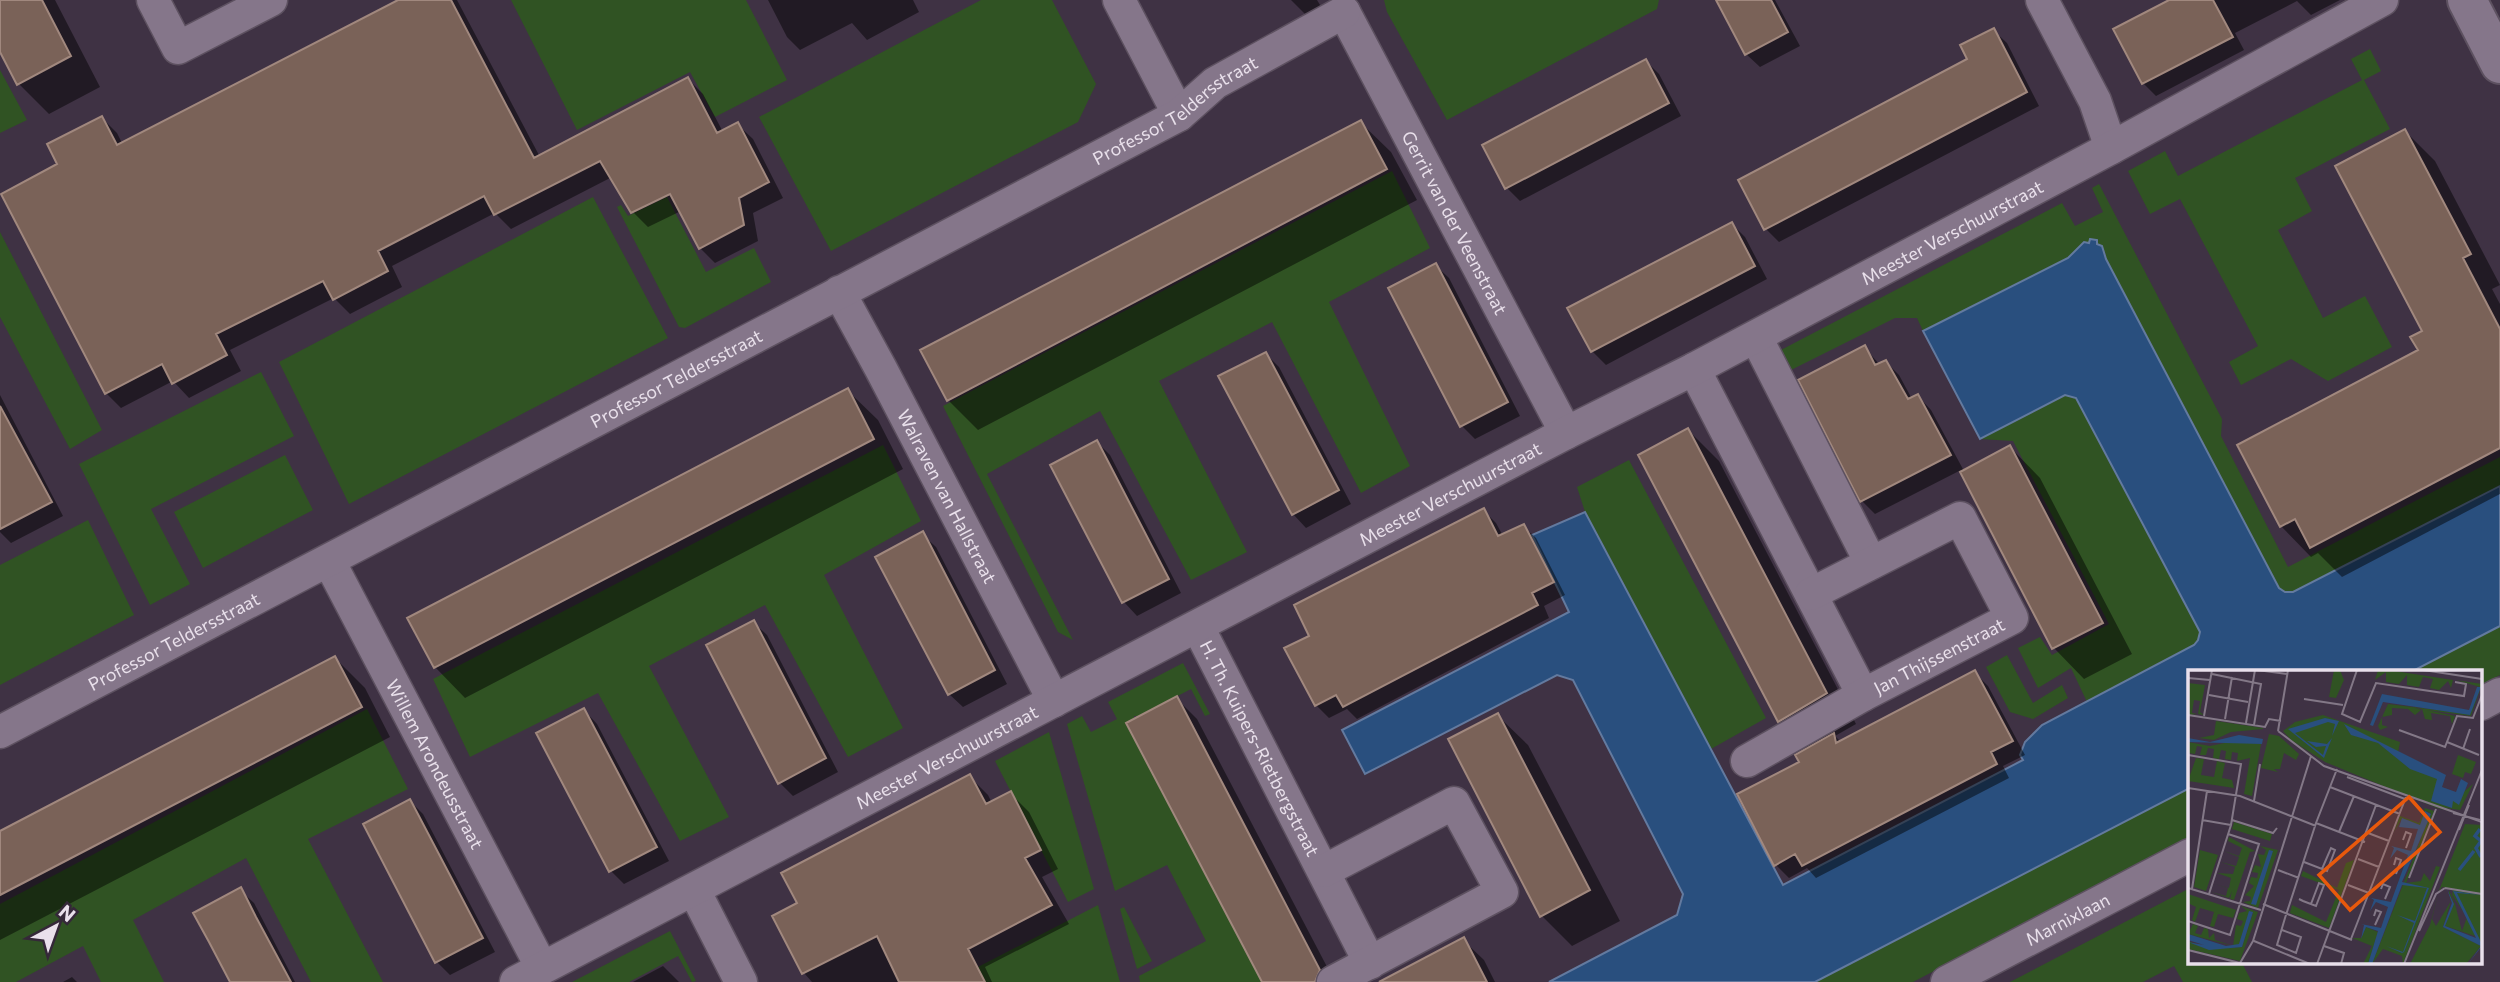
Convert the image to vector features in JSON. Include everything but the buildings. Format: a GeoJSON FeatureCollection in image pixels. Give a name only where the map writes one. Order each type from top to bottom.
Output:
{"type":"FeatureCollection","features":[{"type":"Feature","properties":{"kind":"street"},"geometry":{"type":"LineString","coordinates":[[153,0],[178,48],[271,0]]}},
{"type":"Feature","properties":{"kind":"street"},"geometry":{"type":"LineString","coordinates":[[1119,0],[1179,115]]}},
{"type":"Feature","properties":{"kind":"street"},"geometry":{"type":"LineString","coordinates":[[2042,0],[2095,102],[2111,148]]}},
{"type":"Feature","properties":{"kind":"street","name":"Meester Verschuurstraat"},"geometry":{"type":"LineString","coordinates":[[529,975],[1566,433],[1756,337],[2382,0]]}},
{"type":"Feature","properties":{"kind":"street"},"geometry":{"type":"LineString","coordinates":[[2467,0],[2500,65]]}},
{"type":"Feature","properties":{"kind":"street","name":"Professor Teldersstraat"},"geometry":{"type":"LineString","coordinates":[[0,732],[1179,115],[1215,83],[1346,6]]}},
{"type":"Feature","properties":{"kind":"street","name":"Gerrit van der Veenstraat"},"geometry":{"type":"LineString","coordinates":[[1346,6],[1566,433]]}},
{"type":"Feature","properties":{"kind":"street","name":"Walraven van Hallstraat"},"geometry":{"type":"LineString","coordinates":[[839,292],[1055,701]]}},
{"type":"Feature","properties":{"kind":"street"},"geometry":{"type":"LineString","coordinates":[[1756,337],[1871,564]]}},
{"type":"Feature","properties":{"kind":"street","name":"Jan Thijssenstraat"},"geometry":{"type":"LineString","coordinates":[[1694,369],[1863,695]]}},
{"type":"Feature","properties":{"kind":"street","name":"Jan Thijssenstraat"},"geometry":{"type":"LineString","coordinates":[[1747,761],[1863,695],[2012,618],[1960,518],[1811,594]]}},
{"type":"Feature","properties":{"kind":"street","name":"Willem Arondeusstraat"},"geometry":{"type":"LineString","coordinates":[[329,561],[529,975]]}},
{"type":"Feature","properties":{"kind":"street","name":"H. Th. Kuipers-Rietbergstraat"},"geometry":{"type":"LineString","coordinates":[[1198,627],[1370,963]]}},
{"type":"Feature","properties":{"kind":"street"},"geometry":{"type":"LineString","coordinates":[[2482,703],[2500,694]]}},
{"type":"Feature","properties":{"kind":"street","name":"H. Th. Kuipers-Rietbergstraat"},"geometry":{"type":"LineString","coordinates":[[1324,871],[1454,803],[1502,892],[1333,982]]}},
{"type":"Feature","properties":{"kind":"street","name":"Marnixlaan"},"geometry":{"type":"LineString","coordinates":[[1947,982],[2188,856]]}},
{"type":"Feature","properties":{"kind":"street"},"geometry":{"type":"LineString","coordinates":[[694,890],[741,982]]}},
{"type":"Feature","properties":{"kind":"green space"},"geometry":{"type":"Polygon","coordinates":[[[511,0],[746,0],[787,80],[715,117],[690,72],[577,130],[511,0]]]}},
{"type":"Feature","properties":{"kind":"green space"},"geometry":{"type":"Polygon","coordinates":[[[981,0],[1052,0],[1096,84],[1078,122],[831,251],[759,117],[981,0]]]}},
{"type":"Feature","properties":{"kind":"green space"},"geometry":{"type":"Polygon","coordinates":[[[1384,0],[1659,0],[1657,9],[1447,120],[1387,12],[1384,0]]]}},
{"type":"Feature","properties":{"kind":"green space"},"geometry":{"type":"Polygon","coordinates":[[[2370,49],[2381,71],[2364,80],[2390,129],[2295,178],[2312,211],[2278,230],[2323,318],[2365,296],[2392,347],[2328,381],[2291,359],[2241,385],[2229,362],[2258,346],[2180,199],[2150,214],[2128,171],[2165,151],[2178,176],[2362,80],[2351,59],[2370,49]]]}},
{"type":"Feature","properties":{"kind":"green space"},"geometry":{"type":"Polygon","coordinates":[[[0,70],[27,120],[0,133],[0,70]]]}},
{"type":"Feature","properties":{"kind":"green space"},"geometry":{"type":"Polygon","coordinates":[[[1392,171],[1430,248],[1329,302],[1410,466],[1361,493],[1272,322],[1159,381],[1247,552],[1191,580],[1100,411],[987,474],[1073,640],[1058,632],[943,406],[1392,171]]]}},
{"type":"Feature","properties":{"kind":"green space"},"geometry":{"type":"Polygon","coordinates":[[[2099,184],[2222,419],[2221,436],[2288,567],[2500,457],[2500,486],[2293,592],[2285,592],[2279,588],[2106,259],[2105,252],[2096,244],[2096,240],[2091,239],[2089,243],[2084,242],[2068,258],[1923,331],[1917,318],[1895,318],[1789,371],[1779,351],[2062,203],[2075,226],[2103,212],[2092,188],[2099,184]]]}},
{"type":"Feature","properties":{"kind":"green space"},"geometry":{"type":"Polygon","coordinates":[[[593,197],[668,338],[349,504],[279,362],[593,197]]]}},
{"type":"Feature","properties":{"kind":"green space"},"geometry":{"type":"Polygon","coordinates":[[[667,197],[706,272],[754,248],[771,282],[685,328],[679,327],[617,207],[621,205],[628,216],[667,197]]]}},
{"type":"Feature","properties":{"kind":"green space"},"geometry":{"type":"Polygon","coordinates":[[[0,232],[102,430],[70,449],[0,317],[0,232]]]}},
{"type":"Feature","properties":{"kind":"green space"},"geometry":{"type":"Polygon","coordinates":[[[261,372],[294,436],[151,509],[190,584],[150,605],[79,464],[261,372]]]}},
{"type":"Feature","properties":{"kind":"green space"},"geometry":{"type":"Polygon","coordinates":[[[2065,395],[2076,398],[2200,632],[2194,645],[2087,702],[2071,668],[2038,688],[2018,648],[2040,637],[2052,655],[2109,624],[2013,441],[1980,439],[2065,395]]]}},
{"type":"Feature","properties":{"kind":"green space"},"geometry":{"type":"Polygon","coordinates":[[[883,445],[921,521],[824,575],[903,728],[848,757],[765,605],[649,666],[729,817],[680,841],[598,693],[470,757],[433,679],[883,445]]]}},
{"type":"Feature","properties":{"kind":"green space"},"geometry":{"type":"Polygon","coordinates":[[[285,455],[313,510],[203,568],[174,512],[285,455]]]}},
{"type":"Feature","properties":{"kind":"green space"},"geometry":{"type":"Polygon","coordinates":[[[1629,460],[1766,718],[1711,749],[1585,512],[1577,487],[1629,460]]]}},
{"type":"Feature","properties":{"kind":"green space"},"geometry":{"type":"Polygon","coordinates":[[[88,520],[134,615],[0,685],[0,565],[88,520]]]}},
{"type":"Feature","properties":{"kind":"green space"},"geometry":{"type":"Polygon","coordinates":[[[2500,626],[2500,675],[2482,684],[2482,670],[2415,670],[2500,626]]]}},
{"type":"Feature","properties":{"kind":"green space"},"geometry":{"type":"Polygon","coordinates":[[[2007,655],[2033,703],[2062,685],[2068,698],[2033,719],[2010,712],[1986,667],[2007,655]]]}},
{"type":"Feature","properties":{"kind":"green space"},"geometry":{"type":"Polygon","coordinates":[[[1183,663],[1210,714],[1205,716],[1191,689],[1139,716],[1134,716],[1126,723],[1262,982],[1140,982],[1139,976],[1206,941],[1167,865],[1115,891],[1067,724],[1082,716],[1091,732],[1117,719],[1108,702],[1183,663]]]}},
{"type":"Feature","properties":{"kind":"green space"},"geometry":{"type":"Polygon","coordinates":[[[367,709],[408,789],[308,839],[383,982],[311,982],[246,858],[133,920],[164,982],[101,982],[83,946],[16,982],[0,982],[0,904],[367,709]]]}},
{"type":"Feature","properties":{"kind":"green space"},"geometry":{"type":"Polygon","coordinates":[[[1049,732],[1094,889],[1068,902],[995,761],[1049,732]]]}},
{"type":"Feature","properties":{"kind":"green space"},"geometry":{"type":"Polygon","coordinates":[[[2188,789],[2188,838],[1913,982],[1815,982],[2188,789]]]}},
{"type":"Feature","properties":{"kind":"green space"},"geometry":{"type":"Polygon","coordinates":[[[2188,889],[2188,964],[2243,964],[2252,982],[2183,982],[2174,966],[2143,982],[2010,982],[2188,889]]]}},
{"type":"Feature","properties":{"kind":"green space"},"geometry":{"type":"Polygon","coordinates":[[[1098,905],[1120,982],[949,982],[1098,905]]]}},
{"type":"Feature","properties":{"kind":"green space"},"geometry":{"type":"Polygon","coordinates":[[[1124,907],[1152,961],[1137,969],[1120,909],[1124,907]]]}},
{"type":"Feature","properties":{"kind":"green space"},"geometry":{"type":"Polygon","coordinates":[[[670,931],[696,981],[692,982],[678,956],[629,982],[572,982],[670,931]]]}},
{"type":"Feature","properties":{"kind":"water"},"geometry":{"type":"Polygon","coordinates":[[[2090,239],[2097,240],[2097,244],[2102,246],[2106,259],[2279,588],[2285,592],[2293,592],[2500,486],[2500,626],[2415,670],[2188,670],[2188,789],[1815,982],[1549,982],[1677,915],[1683,894],[1573,680],[1557,675],[1365,774],[1342,730],[1569,612],[1532,535],[1585,512],[1783,885],[2023,760],[2020,755],[2025,742],[2042,725],[2194,645],[2198,640],[2200,632],[2076,398],[2065,395],[1980,439],[1923,331],[2068,258],[2084,242],[2089,243],[2090,239]]]}}]}
